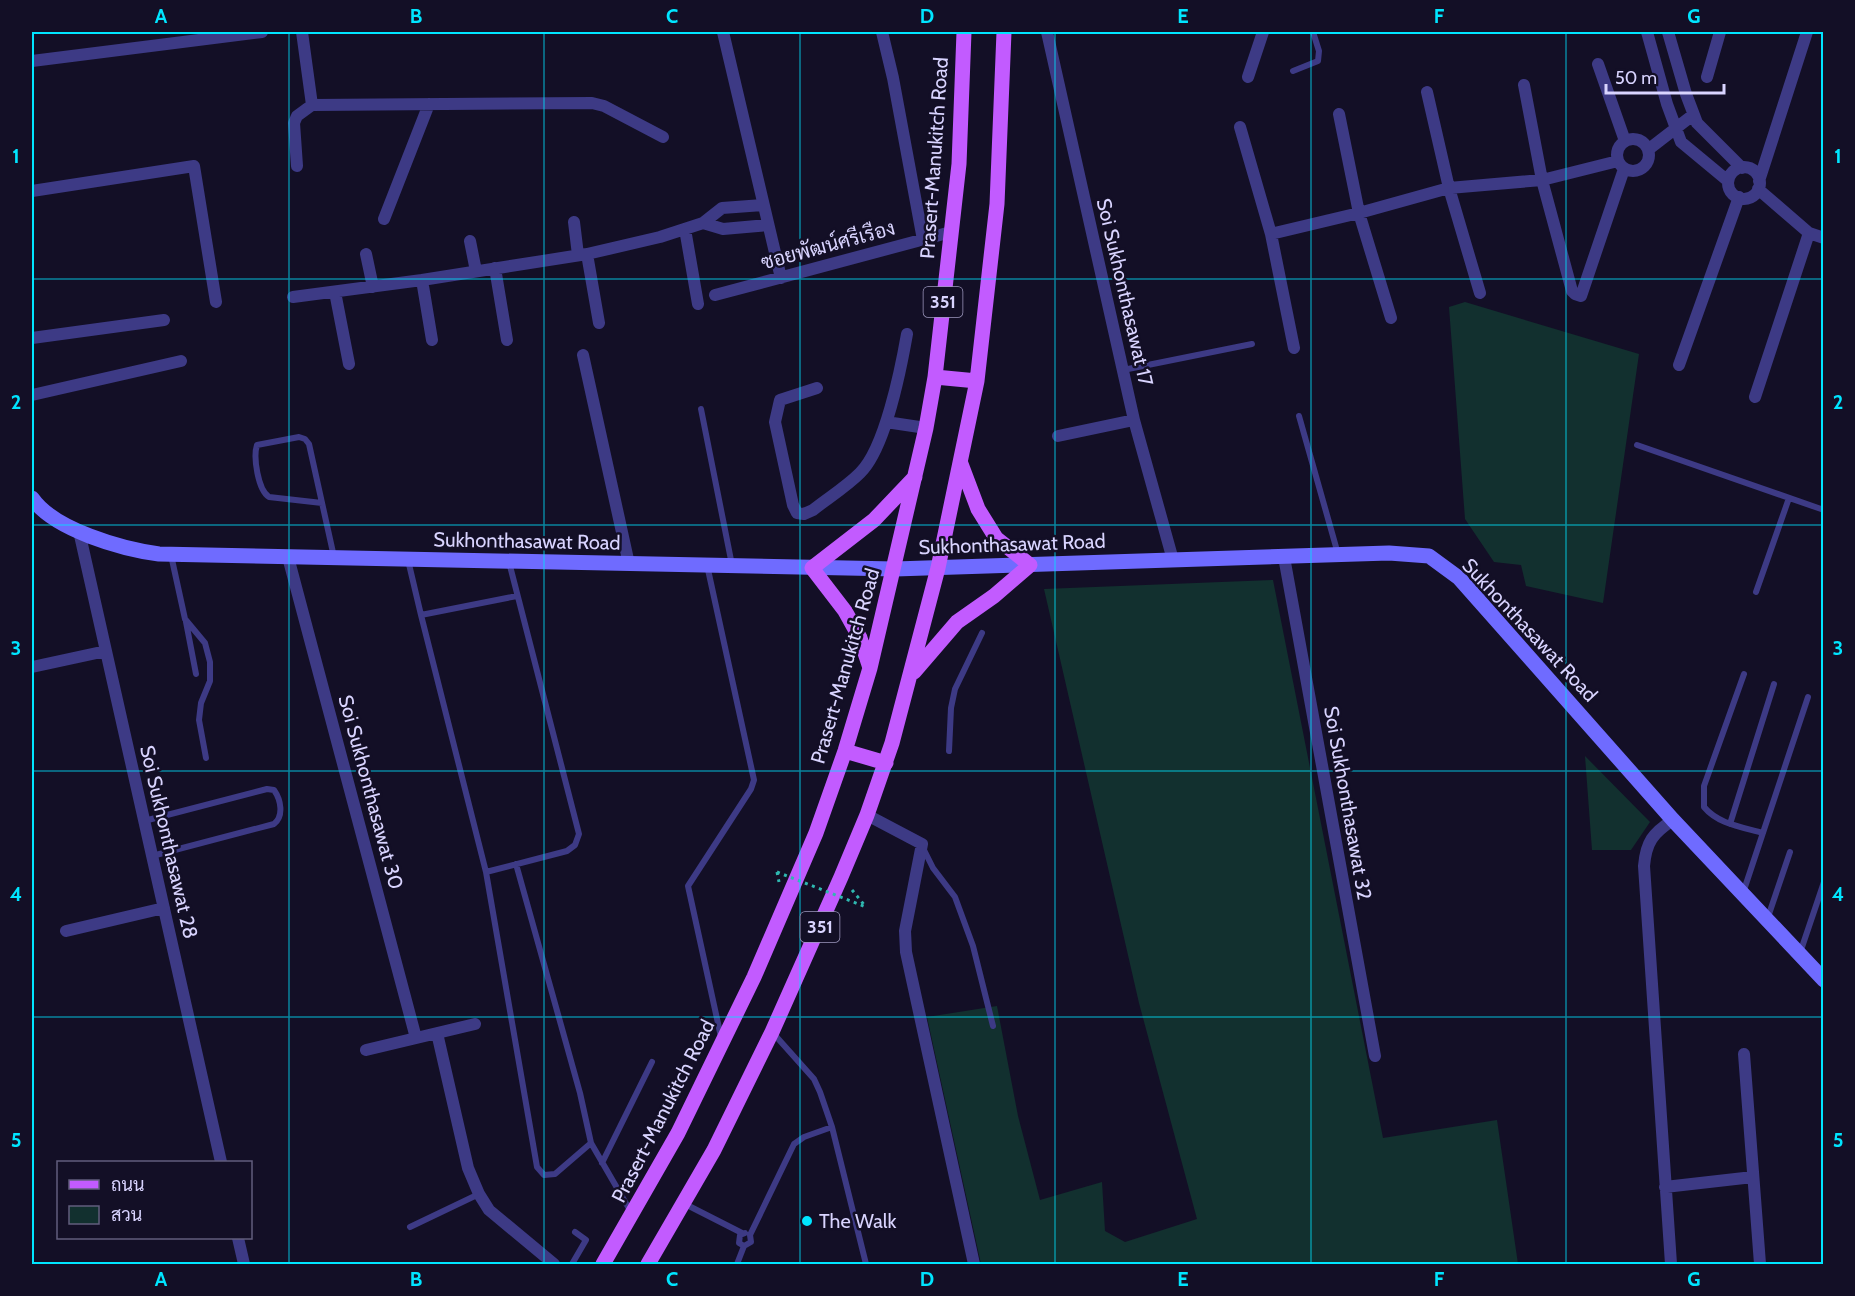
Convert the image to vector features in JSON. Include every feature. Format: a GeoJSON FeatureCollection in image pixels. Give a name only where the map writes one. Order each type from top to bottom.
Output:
{"type":"FeatureCollection","features":[{"type":"Feature","properties":{"kind":"main road","name":"Prasert-Manukitch Road"},"geometry":{"type":"LineString","coordinates":[[603,1264],[678,1133],[723,1043],[811,843],[845,751],[870,668],[927,428],[935,377],[959,164],[964,32]]}},
{"type":"Feature","properties":{"kind":"main road","name":"351"},"geometry":{"type":"LineString","coordinates":[[648,1264],[685,1204],[714,1150],[772,1032],[842,877],[886,763],[938,568],[977,381],[997,204],[1004,32]]}},
{"type":"Feature","properties":{"kind":"main road"},"geometry":{"type":"LineString","coordinates":[[935,377],[977,381]]}},
{"type":"Feature","properties":{"kind":"main road"},"geometry":{"type":"LineString","coordinates":[[911,676],[957,622],[994,596],[1030,565],[996,538],[978,509],[961,464]]}},
{"type":"Feature","properties":{"kind":"main road"},"geometry":{"type":"LineString","coordinates":[[870,668],[860,638],[845,611],[812,568],[874,520],[915,477]]}},
{"type":"Feature","properties":{"kind":"main road","name":"Sukhonthasawat Road"},"geometry":{"type":"LineString","coordinates":[[32,498],[52,517],[106,543],[132,551],[171,555],[895,569],[1389,553],[1429,556],[1459,578],[1673,820],[1824,980]]}},
{"type":"Feature","properties":{"kind":"main road"},"geometry":{"type":"LineString","coordinates":[[845,751],[886,763]]}},
{"type":"Feature","properties":{"kind":"street"},"geometry":{"type":"LineString","coordinates":[[32,61],[262,32]]}},
{"type":"Feature","properties":{"kind":"street"},"geometry":{"type":"LineString","coordinates":[[302,32],[312,105]]}},
{"type":"Feature","properties":{"kind":"street"},"geometry":{"type":"LineString","coordinates":[[723,32],[781,278]]}},
{"type":"Feature","properties":{"kind":"street"},"geometry":{"type":"LineString","coordinates":[[882,32],[893,78],[923,240]]}},
{"type":"Feature","properties":{"kind":"street","name":"Soi Sukhonthasawat 17"},"geometry":{"type":"LineString","coordinates":[[1047,32],[1122,370],[1173,560]]}},
{"type":"Feature","properties":{"kind":"street"},"geometry":{"type":"LineString","coordinates":[[1248,77],[1263,32]]}},
{"type":"Feature","properties":{"kind":"street"},"geometry":{"type":"LineString","coordinates":[[1647,32],[1681,142],[1728,181],[1732,194],[1739,197],[1751,196],[1759,185],[1807,32]]}},
{"type":"Feature","properties":{"kind":"street"},"geometry":{"type":"LineString","coordinates":[[1668,32],[1697,123],[1742,168]]}},
{"type":"Feature","properties":{"kind":"street"},"geometry":{"type":"LineString","coordinates":[[1707,77],[1720,32]]}},
{"type":"Feature","properties":{"kind":"street"},"geometry":{"type":"LineString","coordinates":[[1598,64],[1625,141]]}},
{"type":"Feature","properties":{"kind":"street"},"geometry":{"type":"LineString","coordinates":[[1271,234],[1449,188],[1542,180],[1621,165],[1635,172],[1644,168],[1650,159],[1649,149],[1641,140],[1625,141],[1618,150],[1621,165],[1580,296],[1572,291],[1542,180],[1524,85]]}},
{"type":"Feature","properties":{"kind":"street"},"geometry":{"type":"LineString","coordinates":[[1427,92],[1449,188],[1480,293]]}},
{"type":"Feature","properties":{"kind":"street"},"geometry":{"type":"LineString","coordinates":[[297,166],[294,123],[297,116],[312,105],[592,103],[604,106],[663,137]]}},
{"type":"Feature","properties":{"kind":"street"},"geometry":{"type":"LineString","coordinates":[[384,219],[429,104]]}},
{"type":"Feature","properties":{"kind":"street"},"geometry":{"type":"LineString","coordinates":[[1339,114],[1359,213],[1390,318]]}},
{"type":"Feature","properties":{"kind":"street"},"geometry":{"type":"LineString","coordinates":[[1649,149],[1693,115]]}},
{"type":"Feature","properties":{"kind":"street"},"geometry":{"type":"LineString","coordinates":[[1240,127],[1271,234],[1294,348]]}},
{"type":"Feature","properties":{"kind":"street"},"geometry":{"type":"LineString","coordinates":[[32,191],[194,166],[216,302]]}},
{"type":"Feature","properties":{"kind":"street"},"geometry":{"type":"LineString","coordinates":[[1728,181],[1734,170],[1742,168],[1754,170],[1759,185],[1809,233],[1824,238]]}},
{"type":"Feature","properties":{"kind":"street"},"geometry":{"type":"LineString","coordinates":[[1679,365],[1739,197]]}},
{"type":"Feature","properties":{"kind":"street"},"geometry":{"type":"LineString","coordinates":[[293,297],[422,280],[583,254],[660,237],[703,223],[722,208],[764,205]]}},
{"type":"Feature","properties":{"kind":"street"},"geometry":{"type":"LineString","coordinates":[[574,222],[599,323]]}},
{"type":"Feature","properties":{"kind":"street"},"geometry":{"type":"LineString","coordinates":[[703,223],[723,229],[768,225]]}},
{"type":"Feature","properties":{"kind":"street"},"geometry":{"type":"LineString","coordinates":[[685,228],[698,304]]}},
{"type":"Feature","properties":{"kind":"street","name":"ซอยพัฒน์ศรีเรือง"},"geometry":{"type":"LineString","coordinates":[[715,296],[951,232]]}},
{"type":"Feature","properties":{"kind":"street"},"geometry":{"type":"LineString","coordinates":[[1755,397],[1809,233]]}},
{"type":"Feature","properties":{"kind":"street"},"geometry":{"type":"LineString","coordinates":[[470,241],[476,271]]}},
{"type":"Feature","properties":{"kind":"street"},"geometry":{"type":"LineString","coordinates":[[366,254],[373,287]]}},
{"type":"Feature","properties":{"kind":"street"},"geometry":{"type":"LineString","coordinates":[[495,268],[507,340]]}},
{"type":"Feature","properties":{"kind":"street"},"geometry":{"type":"LineString","coordinates":[[422,280],[432,340]]}},
{"type":"Feature","properties":{"kind":"street"},"geometry":{"type":"LineString","coordinates":[[335,292],[349,364]]}},
{"type":"Feature","properties":{"kind":"street"},"geometry":{"type":"LineString","coordinates":[[32,338],[164,320]]}},
{"type":"Feature","properties":{"kind":"street"},"geometry":{"type":"LineString","coordinates":[[817,388],[780,400],[776,410],[775,422],[793,505],[797,513],[804,514],[813,510],[862,471],[878,443],[886,422],[907,334]]}},
{"type":"Feature","properties":{"kind":"street"},"geometry":{"type":"LineString","coordinates":[[584,355],[629,564]]}},
{"type":"Feature","properties":{"kind":"street"},"geometry":{"type":"LineString","coordinates":[[32,395],[181,362]]}},
{"type":"Feature","properties":{"kind":"street"},"geometry":{"type":"LineString","coordinates":[[1058,436],[1134,420]]}},
{"type":"Feature","properties":{"kind":"street"},"geometry":{"type":"LineString","coordinates":[[886,422],[927,428]]}},
{"type":"Feature","properties":{"kind":"street","name":"Soi Sukhonthasawat 28"},"geometry":{"type":"LineString","coordinates":[[79,531],[221,1161]]}},
{"type":"Feature","properties":{"kind":"street","name":"Soi Sukhonthasawat 30"},"geometry":{"type":"LineString","coordinates":[[288,557],[416,1038]]}},
{"type":"Feature","properties":{"kind":"street","name":"Soi Sukhonthasawat 32"},"geometry":{"type":"LineString","coordinates":[[1284,557],[1375,1056]]}},
{"type":"Feature","properties":{"kind":"street"},"geometry":{"type":"LineString","coordinates":[[32,667],[106,651]]}},
{"type":"Feature","properties":{"kind":"street"},"geometry":{"type":"LineString","coordinates":[[867,814],[922,844],[905,932],[906,952],[974,1264]]}},
{"type":"Feature","properties":{"kind":"street"},"geometry":{"type":"LineString","coordinates":[[1671,1264],[1644,866],[1648,844],[1660,829],[1673,820]]}},
{"type":"Feature","properties":{"kind":"street"},"geometry":{"type":"LineString","coordinates":[[66,931],[164,908]]}},
{"type":"Feature","properties":{"kind":"street"},"geometry":{"type":"LineString","coordinates":[[366,1050],[475,1024]]}},
{"type":"Feature","properties":{"kind":"street"},"geometry":{"type":"LineString","coordinates":[[437,1033],[468,1168],[479,1194],[489,1210],[554,1264]]}},
{"type":"Feature","properties":{"kind":"street"},"geometry":{"type":"LineString","coordinates":[[1744,1054],[1760,1264]]}},
{"type":"Feature","properties":{"kind":"street"},"geometry":{"type":"LineString","coordinates":[[1665,1186],[1753,1177]]}},
{"type":"Feature","properties":{"kind":"street"},"geometry":{"type":"LineString","coordinates":[[238,1239],[244,1264]]}},
{"type":"Feature","properties":{"kind":"lane"},"geometry":{"type":"LineString","coordinates":[[1293,71],[1318,61],[1319,51],[1313,32]]}},
{"type":"Feature","properties":{"kind":"lane"},"geometry":{"type":"LineString","coordinates":[[1122,370],[1252,344]]}},
{"type":"Feature","properties":{"kind":"lane"},"geometry":{"type":"LineString","coordinates":[[701,410],[732,566]]}},
{"type":"Feature","properties":{"kind":"lane"},"geometry":{"type":"LineString","coordinates":[[1299,416],[1338,555]]}},
{"type":"Feature","properties":{"kind":"lane"},"geometry":{"type":"LineString","coordinates":[[322,503],[269,497],[264,494],[261,489],[255,452],[257,445],[299,437],[305,439],[309,444],[322,503],[334,558]]}},
{"type":"Feature","properties":{"kind":"lane"},"geometry":{"type":"LineString","coordinates":[[1637,445],[1824,510]]}},
{"type":"Feature","properties":{"kind":"lane"},"geometry":{"type":"LineString","coordinates":[[1756,592],[1789,498]]}},
{"type":"Feature","properties":{"kind":"lane"},"geometry":{"type":"LineString","coordinates":[[171,555],[196,674]]}},
{"type":"Feature","properties":{"kind":"lane"},"geometry":{"type":"LineString","coordinates":[[408,559],[486,872],[537,1167],[544,1175],[555,1174],[591,1143]]}},
{"type":"Feature","properties":{"kind":"lane"},"geometry":{"type":"LineString","coordinates":[[486,872],[567,851],[575,845],[579,834],[509,561]]}},
{"type":"Feature","properties":{"kind":"lane"},"geometry":{"type":"LineString","coordinates":[[707,566],[754,780],[751,789],[688,886],[723,1043]]}},
{"type":"Feature","properties":{"kind":"lane"},"geometry":{"type":"LineString","coordinates":[[421,615],[517,596]]}},
{"type":"Feature","properties":{"kind":"lane"},"geometry":{"type":"LineString","coordinates":[[185,619],[205,643],[210,662],[210,681],[201,703],[200,720],[206,758]]}},
{"type":"Feature","properties":{"kind":"lane"},"geometry":{"type":"LineString","coordinates":[[949,751],[951,708],[955,689],[982,633]]}},
{"type":"Feature","properties":{"kind":"lane"},"geometry":{"type":"LineString","coordinates":[[1744,675],[1704,786],[1704,807],[1711,816],[1763,833]]}},
{"type":"Feature","properties":{"kind":"lane"},"geometry":{"type":"LineString","coordinates":[[1730,824],[1774,684]]}},
{"type":"Feature","properties":{"kind":"lane"},"geometry":{"type":"LineString","coordinates":[[1742,894],[1808,697]]}},
{"type":"Feature","properties":{"kind":"lane"},"geometry":{"type":"LineString","coordinates":[[144,821],[267,789],[274,790],[277,795],[281,813],[274,824],[152,856]]}},
{"type":"Feature","properties":{"kind":"lane"},"geometry":{"type":"LineString","coordinates":[[922,844],[933,868],[955,897],[973,946],[993,1026]]}},
{"type":"Feature","properties":{"kind":"lane"},"geometry":{"type":"LineString","coordinates":[[1767,920],[1790,852]]}},
{"type":"Feature","properties":{"kind":"lane"},"geometry":{"type":"LineString","coordinates":[[516,864],[580,1093],[591,1143],[633,1215]]}},
{"type":"Feature","properties":{"kind":"lane"},"geometry":{"type":"LineString","coordinates":[[1799,955],[1824,882]]}},
{"type":"Feature","properties":{"kind":"lane"},"geometry":{"type":"LineString","coordinates":[[772,1032],[814,1080],[832,1126],[866,1264]]}},
{"type":"Feature","properties":{"kind":"lane"},"geometry":{"type":"LineString","coordinates":[[602,1163],[652,1062]]}},
{"type":"Feature","properties":{"kind":"lane"},"geometry":{"type":"LineString","coordinates":[[737,1264],[744,1246],[751,1242],[750,1235],[794,1144],[804,1137],[832,1126]]}},
{"type":"Feature","properties":{"kind":"lane"},"geometry":{"type":"LineString","coordinates":[[410,1227],[479,1194]]}},
{"type":"Feature","properties":{"kind":"lane"},"geometry":{"type":"LineString","coordinates":[[685,1204],[750,1235]]}},
{"type":"Feature","properties":{"kind":"lane"},"geometry":{"type":"LineString","coordinates":[[572,1264],[586,1240],[575,1232]]}},
{"type":"Feature","properties":{"kind":"lane"},"geometry":{"type":"LineString","coordinates":[[742,1233],[738,1241],[744,1246]]}},
{"type":"Feature","properties":{"kind":"path"},"geometry":{"type":"LineString","coordinates":[[777,872],[866,907],[842,877]]}},
{"type":"Feature","properties":{"kind":"green space"},"geometry":{"type":"Polygon","coordinates":[[[1465,302],[1639,354],[1603,603],[1526,586],[1521,565],[1494,562],[1465,519],[1449,307],[1465,302]]]}},
{"type":"Feature","properties":{"kind":"green space"},"geometry":{"type":"Polygon","coordinates":[[[1273,580],[1383,1138],[1497,1120],[1518,1264],[981,1264],[927,1017],[997,1006],[1018,1116],[1040,1200],[1102,1182],[1105,1231],[1125,1242],[1197,1219],[1139,1003],[1044,589],[1273,580]]]}},
{"type":"Feature","properties":{"kind":"green space"},"geometry":{"type":"Polygon","coordinates":[[[1585,756],[1650,822],[1631,850],[1592,850],[1585,756]]]}},
{"type":"Feature","properties":{"kind":"place","name":"The Walk"},"geometry":{"type":"Point","coordinates":[807,1221]}}]}
